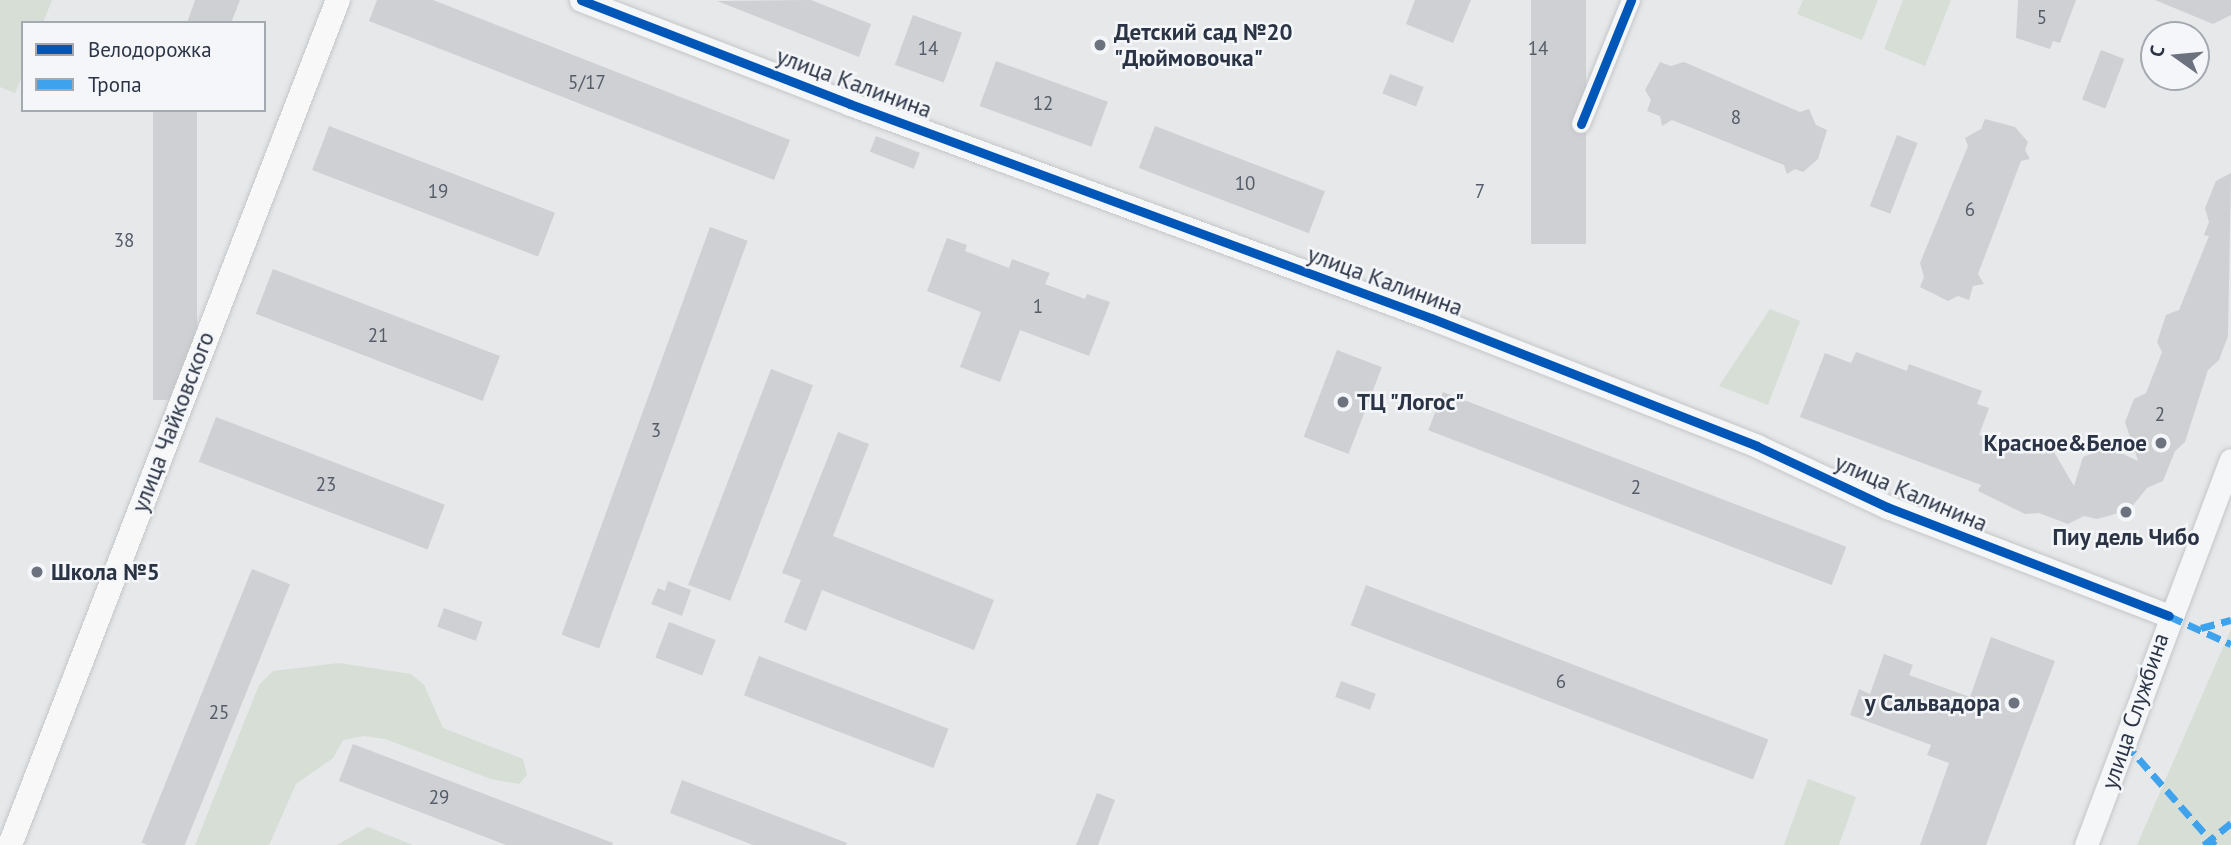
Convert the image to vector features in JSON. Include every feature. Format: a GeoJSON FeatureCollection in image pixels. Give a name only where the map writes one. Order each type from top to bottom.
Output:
{"type":"FeatureCollection","features":[{"type":"Feature","properties":{"kind":"main road","name":"улица Чайковского"},"geometry":{"type":"LineString","coordinates":[[10,845],[338,0]]}},
{"type":"Feature","properties":{"kind":"street","name":"улица Калинина"},"geometry":{"type":"LineString","coordinates":[[581,0],[850,104],[1420,314],[1757,446],[1886,507],[2169,616]]}},
{"type":"Feature","properties":{"kind":"street"},"geometry":{"type":"LineString","coordinates":[[1581,124],[1631,0]]}},
{"type":"Feature","properties":{"kind":"street","name":"улица Службина"},"geometry":{"type":"LineString","coordinates":[[2086,845],[2169,616],[2231,460]]}},
{"type":"Feature","properties":{"kind":"shaded area"},"geometry":{"type":"Polygon","coordinates":[[[0,0],[52,0],[44,21],[21,21],[21,79],[15,93],[0,87],[0,0]]]}},
{"type":"Feature","properties":{"kind":"shaded area"},"geometry":{"type":"Polygon","coordinates":[[[1803,0],[1878,0],[1862,40],[1797,14],[1803,0]]]}},
{"type":"Feature","properties":{"kind":"shaded area"},"geometry":{"type":"Polygon","coordinates":[[[1903,0],[1951,0],[1925,66],[1884,49],[1903,0]]]}},
{"type":"Feature","properties":{"kind":"shaded area"},"geometry":{"type":"Polygon","coordinates":[[[1770,309],[1800,321],[1768,405],[1719,386],[1770,309]]]}},
{"type":"Feature","properties":{"kind":"shaded area"},"geometry":{"type":"Polygon","coordinates":[[[2231,629],[2231,845],[2137,845],[2231,629]]]}},
{"type":"Feature","properties":{"kind":"shaded area"},"geometry":{"type":"Polygon","coordinates":[[[339,663],[411,674],[424,685],[443,728],[523,759],[527,775],[519,784],[491,779],[385,739],[364,736],[343,740],[333,758],[296,784],[269,845],[195,845],[259,685],[273,671],[339,663]]]}},
{"type":"Feature","properties":{"kind":"shaded area"},"geometry":{"type":"Polygon","coordinates":[[[1808,779],[1856,797],[1839,845],[1784,845],[1808,779]]]}},
{"type":"Feature","properties":{"kind":"shaded area"},"geometry":{"type":"Polygon","coordinates":[[[368,827],[413,845],[337,845],[368,827]]]}},
{"type":"Feature","properties":{"kind":"building"},"geometry":{"type":"Polygon","coordinates":[[[195,0],[240,0],[232,21],[188,21],[195,0]]]}},
{"type":"Feature","properties":{"kind":"building"},"geometry":{"type":"Polygon","coordinates":[[[377,0],[433,0],[790,140],[774,180],[369,21],[377,0]]]}},
{"type":"Feature","properties":{"kind":"building"},"geometry":{"type":"Polygon","coordinates":[[[811,0],[871,24],[859,57],[717,1],[811,0]]]}},
{"type":"Feature","properties":{"kind":"building"},"geometry":{"type":"Polygon","coordinates":[[[1415,0],[1471,0],[1453,43],[1406,24],[1415,0]]]}},
{"type":"Feature","properties":{"kind":"building"},"geometry":{"type":"Polygon","coordinates":[[[1531,0],[1586,0],[1586,244],[1531,244],[1531,0]]]}},
{"type":"Feature","properties":{"kind":"building"},"geometry":{"type":"Polygon","coordinates":[[[2018,0],[2076,0],[2060,43],[2053,41],[2050,49],[2016,38],[2018,0]]]}},
{"type":"Feature","properties":{"kind":"building"},"geometry":{"type":"Polygon","coordinates":[[[2155,0],[2231,0],[2231,15],[2213,24],[2155,0]]]}},
{"type":"Feature","properties":{"kind":"building"},"geometry":{"type":"Polygon","coordinates":[[[913,15],[962,33],[944,83],[895,65],[913,15]]]}},
{"type":"Feature","properties":{"kind":"building"},"geometry":{"type":"Polygon","coordinates":[[[2101,50],[2124,59],[2105,108],[2082,99],[2101,50]]]}},
{"type":"Feature","properties":{"kind":"building"},"geometry":{"type":"Polygon","coordinates":[[[996,61],[1108,102],[1091,147],[980,106],[996,61]]]}},
{"type":"Feature","properties":{"kind":"building"},"geometry":{"type":"Polygon","coordinates":[[[1660,62],[1671,66],[1684,62],[1800,112],[1809,109],[1816,125],[1827,130],[1818,159],[1803,172],[1795,169],[1787,174],[1784,165],[1672,120],[1662,126],[1660,116],[1647,111],[1651,100],[1645,90],[1660,62]]]}},
{"type":"Feature","properties":{"kind":"building"},"geometry":{"type":"Polygon","coordinates":[[[1390,74],[1424,87],[1416,107],[1382,94],[1390,74]]]}},
{"type":"Feature","properties":{"kind":"building"},"geometry":{"type":"Polygon","coordinates":[[[153,112],[197,112],[197,400],[153,400],[153,112]]]}},
{"type":"Feature","properties":{"kind":"building"},"geometry":{"type":"Polygon","coordinates":[[[1985,119],[2015,127],[2028,142],[2025,150],[2030,159],[2021,161],[1978,274],[1984,284],[1973,286],[1969,300],[1958,296],[1948,301],[1920,287],[1924,277],[1920,263],[1968,146],[1965,138],[1981,129],[1985,119]]]}},
{"type":"Feature","properties":{"kind":"building"},"geometry":{"type":"Polygon","coordinates":[[[329,126],[555,213],[538,257],[312,170],[329,126]]]}},
{"type":"Feature","properties":{"kind":"building"},"geometry":{"type":"Polygon","coordinates":[[[1155,126],[1325,191],[1309,233],[1139,168],[1155,126]]]}},
{"type":"Feature","properties":{"kind":"building"},"geometry":{"type":"Polygon","coordinates":[[[1897,135],[1918,143],[1890,214],[1870,206],[1897,135]]]}},
{"type":"Feature","properties":{"kind":"building"},"geometry":{"type":"Polygon","coordinates":[[[876,136],[920,153],[914,169],[870,152],[876,136]]]}},
{"type":"Feature","properties":{"kind":"building"},"geometry":{"type":"Polygon","coordinates":[[[2231,173],[2228,336],[2219,360],[2208,370],[2185,442],[2175,451],[2163,481],[2147,488],[2129,510],[2097,519],[2084,516],[2068,524],[2039,513],[2025,514],[1978,491],[1981,485],[1800,417],[1825,353],[1851,363],[1856,352],[1907,371],[1909,364],[1982,391],[1977,404],[1989,408],[1979,435],[2013,449],[2028,442],[2054,452],[2074,486],[2083,457],[2108,447],[2138,461],[2125,422],[2134,399],[2146,393],[2162,352],[2157,342],[2166,315],[2179,310],[2209,236],[2204,235],[2209,222],[2205,208],[2216,181],[2231,173]]]}},
{"type":"Feature","properties":{"kind":"building"},"geometry":{"type":"Polygon","coordinates":[[[710,227],[748,241],[599,649],[562,635],[710,227]]]}},
{"type":"Feature","properties":{"kind":"building"},"geometry":{"type":"Polygon","coordinates":[[[947,238],[967,245],[965,251],[1009,268],[1012,259],[1050,273],[1045,284],[1085,299],[1087,294],[1110,302],[1089,356],[1020,330],[1000,382],[960,367],[981,312],[927,291],[947,238]]]}},
{"type":"Feature","properties":{"kind":"building"},"geometry":{"type":"Polygon","coordinates":[[[273,269],[500,356],[483,401],[256,314],[273,269]]]}},
{"type":"Feature","properties":{"kind":"building","name":"ТЦ \"Логос\""},"geometry":{"type":"Polygon","coordinates":[[[1337,350],[1382,367],[1348,454],[1304,437],[1337,350]]]}},
{"type":"Feature","properties":{"kind":"building"},"geometry":{"type":"Polygon","coordinates":[[[771,369],[813,385],[730,601],[688,585],[771,369]]]}},
{"type":"Feature","properties":{"kind":"building"},"geometry":{"type":"Polygon","coordinates":[[[1443,392],[1846,547],[1832,585],[1428,430],[1443,392]]]}},
{"type":"Feature","properties":{"kind":"building"},"geometry":{"type":"Polygon","coordinates":[[[216,417],[445,505],[428,550],[199,462],[216,417]]]}},
{"type":"Feature","properties":{"kind":"building"},"geometry":{"type":"Polygon","coordinates":[[[838,432],[869,444],[833,536],[994,600],[974,650],[822,590],[806,631],[784,622],[801,580],[782,573],[838,432]]]}},
{"type":"Feature","properties":{"kind":"building"},"geometry":{"type":"Polygon","coordinates":[[[252,569],[290,584],[185,845],[148,845],[141,843],[252,569]]]}},
{"type":"Feature","properties":{"kind":"building"},"geometry":{"type":"Polygon","coordinates":[[[668,581],[691,590],[682,616],[651,604],[658,588],[665,591],[668,581]]]}},
{"type":"Feature","properties":{"kind":"building"},"geometry":{"type":"Polygon","coordinates":[[[1366,585],[1768,739],[1753,780],[1351,625],[1366,585]]]}},
{"type":"Feature","properties":{"kind":"building"},"geometry":{"type":"Polygon","coordinates":[[[444,608],[483,622],[476,641],[437,627],[444,608]]]}},
{"type":"Feature","properties":{"kind":"building"},"geometry":{"type":"Polygon","coordinates":[[[669,622],[716,640],[702,675],[655,657],[669,622]]]}},
{"type":"Feature","properties":{"kind":"building"},"geometry":{"type":"Polygon","coordinates":[[[1991,637],[2055,661],[1986,845],[1920,845],[1949,763],[1927,755],[1931,745],[1850,715],[1859,689],[1870,694],[1884,654],[1913,665],[1909,675],[1970,697],[1991,637]]]}},
{"type":"Feature","properties":{"kind":"building"},"geometry":{"type":"Polygon","coordinates":[[[759,656],[949,729],[933,768],[744,695],[759,656]]]}},
{"type":"Feature","properties":{"kind":"building"},"geometry":{"type":"Polygon","coordinates":[[[1341,681],[1376,694],[1370,710],[1335,697],[1341,681]]]}},
{"type":"Feature","properties":{"kind":"building"},"geometry":{"type":"Polygon","coordinates":[[[353,744],[613,843],[506,845],[339,781],[353,744]]]}},
{"type":"Feature","properties":{"kind":"building"},"geometry":{"type":"Polygon","coordinates":[[[682,780],[847,843],[753,845],[670,813],[682,780]]]}},
{"type":"Feature","properties":{"kind":"building"},"geometry":{"type":"Polygon","coordinates":[[[1097,793],[1115,800],[1098,845],[1076,845],[1097,793]]]}},
{"type":"Feature","properties":{"kind":"marked path"},"geometry":{"type":"LineString","coordinates":[[2169,616],[2231,644]]}},
{"type":"Feature","properties":{"kind":"marked path"},"geometry":{"type":"LineString","coordinates":[[2201,628],[2231,620]]}},
{"type":"Feature","properties":{"kind":"marked path"},"geometry":{"type":"LineString","coordinates":[[2125,743],[2215,845]]}},
{"type":"Feature","properties":{"kind":"marked path"},"geometry":{"type":"LineString","coordinates":[[2204,845],[2231,823]]}},
{"type":"Feature","properties":{"kind":"cycle path"},"geometry":{"type":"LineString","coordinates":[[581,0],[850,104],[1431,318],[1757,446],[1887,507],[2169,616]]}},
{"type":"Feature","properties":{"kind":"cycle path"},"geometry":{"type":"LineString","coordinates":[[1581,124],[1631,0]]}},
{"type":"Feature","properties":{"kind":"place","name":"Детский сад №20 \"Дюймовочка\""},"geometry":{"type":"Point","coordinates":[1100,45]}},
{"type":"Feature","properties":{"kind":"place","name":"ТЦ \"Логос\""},"geometry":{"type":"Point","coordinates":[1343,402]}},
{"type":"Feature","properties":{"kind":"place","name":"Красное&Белое"},"geometry":{"type":"Point","coordinates":[2161,443]}},
{"type":"Feature","properties":{"kind":"place","name":"Пиу дель Чибо"},"geometry":{"type":"Point","coordinates":[2126,512]}},
{"type":"Feature","properties":{"kind":"place","name":"Школа №5"},"geometry":{"type":"Point","coordinates":[37,572]}},
{"type":"Feature","properties":{"kind":"place","name":"у Сальвадора"},"geometry":{"type":"Point","coordinates":[2014,703]}}]}
